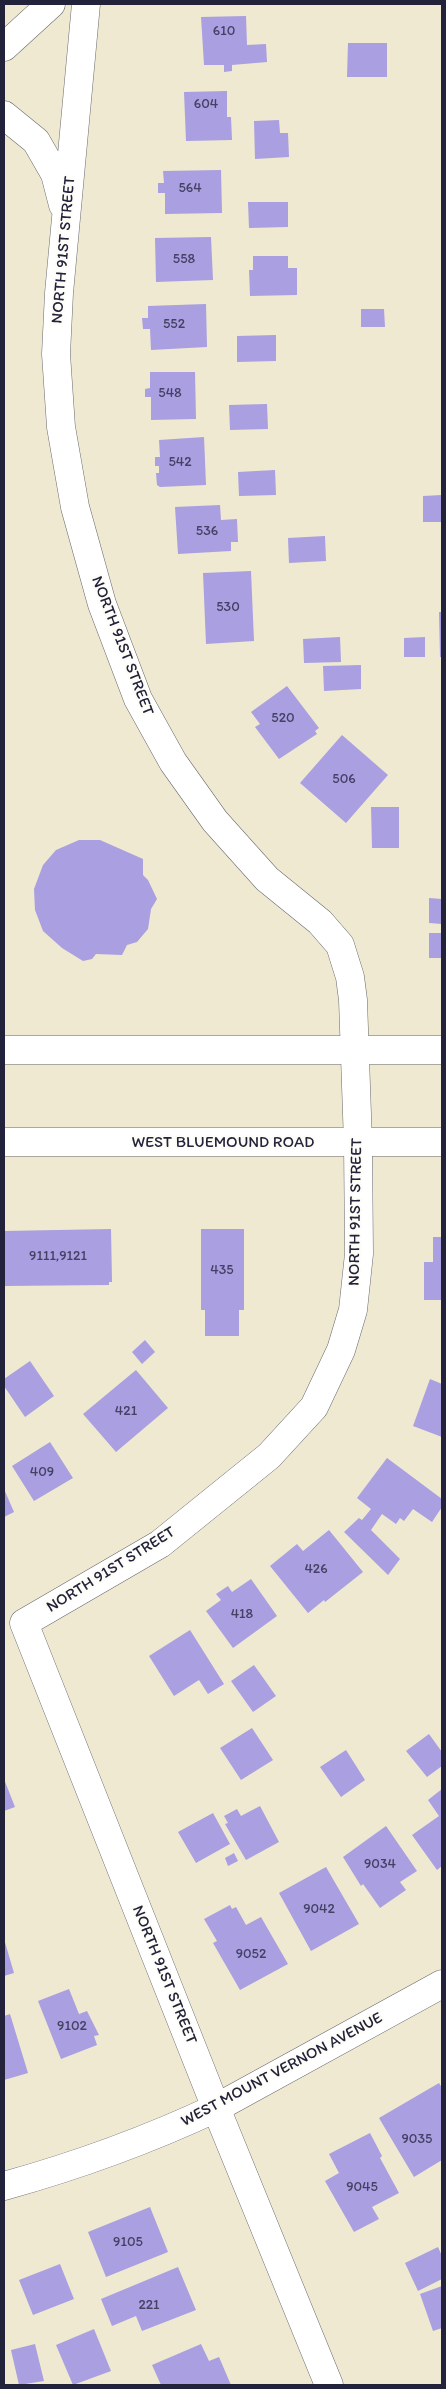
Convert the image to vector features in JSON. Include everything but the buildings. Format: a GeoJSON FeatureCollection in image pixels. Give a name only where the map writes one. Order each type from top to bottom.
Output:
{"type":"FeatureCollection","features":[{"type":"Feature","properties":{"kind":"street"},"geometry":{"type":"LineString","coordinates":[[4,47],[51,4]]}},
{"type":"Feature","properties":{"kind":"street","name":"NORTH 91ST STREET"},"geometry":{"type":"LineString","coordinates":[[86,4],[56,354],[61,427],[75,508],[102,604],[138,699],[173,762],[215,821],[254,864],[267,878],[320,922],[340,946],[350,977],[356,1050],[359,1254],[353,1310],[341,1350],[314,1407],[269,1456],[160,1544],[14,1627],[330,2385]]}},
{"type":"Feature","properties":{"kind":"street"},"geometry":{"type":"LineString","coordinates":[[4,115],[36,141],[54,174],[67,216]]}},
{"type":"Feature","properties":{"kind":"street"},"geometry":{"type":"LineString","coordinates":[[4,1050],[442,1050]]}},
{"type":"Feature","properties":{"kind":"street","name":"WEST BLUEMOUND ROAD"},"geometry":{"type":"LineString","coordinates":[[4,1142],[442,1142]]}},
{"type":"Feature","properties":{"kind":"street","name":"WEST MOUNT VERNON AVENUE"},"geometry":{"type":"LineString","coordinates":[[4,2186],[52,2173],[180,2125],[216,2108],[442,1984]]}}]}
